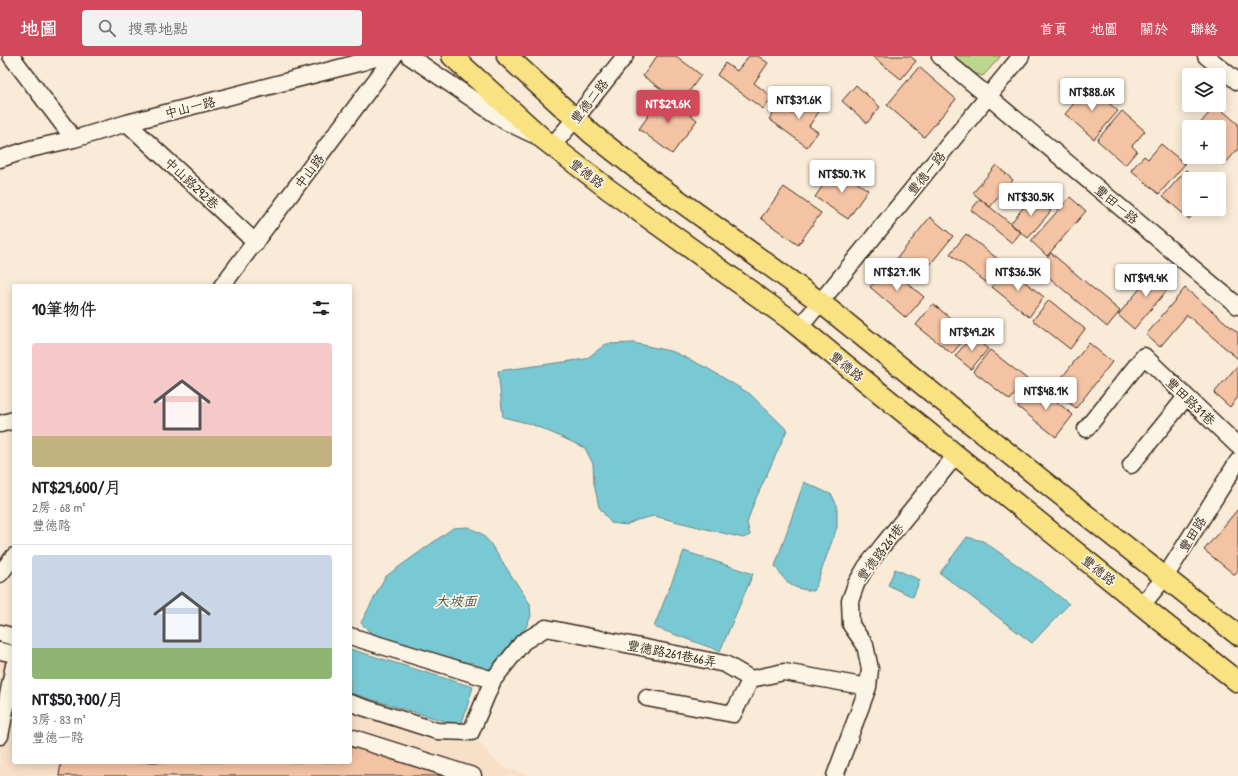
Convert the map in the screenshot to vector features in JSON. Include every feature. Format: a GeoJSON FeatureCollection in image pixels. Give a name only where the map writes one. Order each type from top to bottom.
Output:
{"type":"FeatureCollection","features":[{"type":"Feature","properties":{"kind":"main road","name":"豐德路"},"geometry":{"type":"LineString","coordinates":[[452,56],[547,142],[608,189],[800,327],[956,455],[1238,682]]}},
{"type":"Feature","properties":{"kind":"main road"},"geometry":{"type":"LineString","coordinates":[[508,56],[592,134],[652,181],[820,302],[986,436],[1238,635]]}},
{"type":"Feature","properties":{"kind":"street"},"geometry":{"type":"LineString","coordinates":[[11,56],[74,139]]}},
{"type":"Feature","properties":{"kind":"street","name":"中山一路"},"geometry":{"type":"LineString","coordinates":[[0,159],[30,149],[74,139],[127,123],[381,56]]}},
{"type":"Feature","properties":{"kind":"street","name":"中山路"},"geometry":{"type":"LineString","coordinates":[[224,284],[256,243],[394,56]]}},
{"type":"Feature","properties":{"kind":"street"},"geometry":{"type":"LineString","coordinates":[[409,56],[505,122],[547,142]]}},
{"type":"Feature","properties":{"kind":"street","name":"豐德二路"},"geometry":{"type":"LineString","coordinates":[[547,142],[575,119],[625,56]]}},
{"type":"Feature","properties":{"kind":"street","name":"豐田一路"},"geometry":{"type":"LineString","coordinates":[[940,56],[1238,306]]}},
{"type":"Feature","properties":{"kind":"street","name":"豐德一路"},"geometry":{"type":"LineString","coordinates":[[800,327],[1021,56]]}},
{"type":"Feature","properties":{"kind":"street"},"geometry":{"type":"LineString","coordinates":[[1206,56],[1238,82]]}},
{"type":"Feature","properties":{"kind":"street","name":"中山路292巷"},"geometry":{"type":"LineString","coordinates":[[127,123],[256,243]]}},
{"type":"Feature","properties":{"kind":"street","name":"豐田路31巷"},"geometry":{"type":"LineString","coordinates":[[1086,429],[1144,356],[1238,446]]}},
{"type":"Feature","properties":{"kind":"street"},"geometry":{"type":"LineString","coordinates":[[1131,465],[1186,397]]}},
{"type":"Feature","properties":{"kind":"street"},"geometry":{"type":"LineString","coordinates":[[0,424],[12,421]]}},
{"type":"Feature","properties":{"kind":"street","name":"豐德路261巷"},"geometry":{"type":"LineString","coordinates":[[835,776],[868,687],[870,669],[865,645],[852,625],[850,601],[856,584],[866,567],[883,545],[956,455]]}},
{"type":"Feature","properties":{"kind":"street","name":"豐田路"},"geometry":{"type":"LineString","coordinates":[[1142,605],[1165,577],[1238,461]]}},
{"type":"Feature","properties":{"kind":"street"},"geometry":{"type":"LineString","coordinates":[[0,574],[12,559]]}},
{"type":"Feature","properties":{"kind":"street","name":"豐德路261巷66弄"},"geometry":{"type":"LineString","coordinates":[[352,704],[436,731],[471,732],[493,680],[523,642],[546,628],[725,664],[751,679]]}},
{"type":"Feature","properties":{"kind":"street"},"geometry":{"type":"LineString","coordinates":[[0,633],[12,636]]}},
{"type":"Feature","properties":{"kind":"street"},"geometry":{"type":"LineString","coordinates":[[352,637],[493,680]]}},
{"type":"Feature","properties":{"kind":"street"},"geometry":{"type":"LineString","coordinates":[[0,651],[12,654]]}},
{"type":"Feature","properties":{"kind":"street"},"geometry":{"type":"LineString","coordinates":[[647,698],[733,714],[751,679],[784,672],[868,687]]}},
{"type":"Feature","properties":{"kind":"street"},"geometry":{"type":"LineString","coordinates":[[0,736],[12,675]]}},
{"type":"Feature","properties":{"kind":"street"},"geometry":{"type":"LineString","coordinates":[[352,738],[473,776]]}},
{"type":"Feature","properties":{"kind":"shaded area"},"geometry":{"type":"Polygon","coordinates":[[[0,640],[12,645],[12,764],[352,764],[352,714],[473,736],[502,767],[536,776],[0,776],[0,640]]]}},
{"type":"Feature","properties":{"kind":"green space"},"geometry":{"type":"Polygon","coordinates":[[[954,56],[1001,56],[983,76],[974,73],[954,56]]]}},
{"type":"Feature","properties":{"kind":"water"},"geometry":{"type":"Polygon","coordinates":[[[634,343],[674,352],[707,368],[750,394],[787,430],[753,505],[747,523],[750,535],[743,538],[654,516],[637,520],[626,525],[611,523],[599,507],[594,484],[593,464],[585,448],[531,424],[503,417],[498,371],[586,359],[606,344],[634,343]]]}},
{"type":"Feature","properties":{"kind":"water"},"geometry":{"type":"Polygon","coordinates":[[[804,482],[832,495],[837,506],[837,527],[814,591],[795,587],[790,584],[783,578],[775,566],[804,482]]]}},
{"type":"Feature","properties":{"kind":"water","name":"大坡面"},"geometry":{"type":"Polygon","coordinates":[[[468,527],[482,534],[490,543],[530,604],[531,616],[526,627],[487,672],[479,670],[472,662],[462,666],[371,633],[361,623],[385,577],[453,528],[468,527]]]}},
{"type":"Feature","properties":{"kind":"water"},"geometry":{"type":"Polygon","coordinates":[[[967,537],[983,541],[1041,582],[1069,604],[1032,643],[940,573],[967,537]]]}},
{"type":"Feature","properties":{"kind":"water"},"geometry":{"type":"Polygon","coordinates":[[[684,551],[753,574],[720,651],[654,627],[684,551]]]}},
{"type":"Feature","properties":{"kind":"water"},"geometry":{"type":"Polygon","coordinates":[[[895,569],[920,580],[913,597],[888,585],[895,569]]]}},
{"type":"Feature","properties":{"kind":"water"},"geometry":{"type":"Polygon","coordinates":[[[352,650],[473,687],[461,726],[352,694],[352,650]]]}},
{"type":"Feature","properties":{"kind":"building"},"geometry":{"type":"Polygon","coordinates":[[[657,56],[676,56],[701,75],[681,103],[643,76],[657,56]]]}},
{"type":"Feature","properties":{"kind":"building"},"geometry":{"type":"Polygon","coordinates":[[[749,56],[758,56],[768,63],[754,83],[772,97],[763,109],[717,75],[725,63],[737,71],[749,56]]]}},
{"type":"Feature","properties":{"kind":"building"},"geometry":{"type":"Polygon","coordinates":[[[872,56],[910,56],[916,61],[901,79],[872,56]]]}},
{"type":"Feature","properties":{"kind":"building"},"geometry":{"type":"Polygon","coordinates":[[[919,67],[956,99],[924,137],[887,105],[919,67]]]}},
{"type":"Feature","properties":{"kind":"building"},"geometry":{"type":"Polygon","coordinates":[[[856,85],[880,107],[867,123],[842,101],[856,85]]]}},
{"type":"Feature","properties":{"kind":"building"},"geometry":{"type":"Polygon","coordinates":[[[1089,86],[1118,111],[1094,139],[1065,114],[1089,86]]]}},
{"type":"Feature","properties":{"kind":"building"},"geometry":{"type":"Polygon","coordinates":[[[807,94],[823,106],[809,126],[818,132],[807,147],[769,119],[780,104],[792,114],[807,94]]]}},
{"type":"Feature","properties":{"kind":"building"},"geometry":{"type":"Polygon","coordinates":[[[663,95],[697,120],[672,154],[639,129],[663,95]]]}},
{"type":"Feature","properties":{"kind":"building"},"geometry":{"type":"Polygon","coordinates":[[[1122,111],[1145,131],[1132,146],[1137,151],[1125,165],[1097,140],[1122,111]]]}},
{"type":"Feature","properties":{"kind":"building"},"geometry":{"type":"Polygon","coordinates":[[[1210,112],[1224,112],[1238,124],[1238,149],[1226,163],[1226,120],[1203,120],[1210,112]]]}},
{"type":"Feature","properties":{"kind":"building"},"geometry":{"type":"Polygon","coordinates":[[[1161,144],[1182,162],[1182,164],[1185,164],[1159,194],[1131,170],[1144,156],[1148,159],[1161,144]]]}},
{"type":"Feature","properties":{"kind":"building"},"geometry":{"type":"Polygon","coordinates":[[[996,165],[1013,180],[990,207],[973,193],[996,165]]]}},
{"type":"Feature","properties":{"kind":"building"},"geometry":{"type":"Polygon","coordinates":[[[835,168],[868,190],[848,219],[815,197],[835,168]]]}},
{"type":"Feature","properties":{"kind":"building"},"geometry":{"type":"Polygon","coordinates":[[[1182,175],[1182,213],[1163,196],[1182,175]]]}},
{"type":"Feature","properties":{"kind":"building"},"geometry":{"type":"Polygon","coordinates":[[[784,187],[821,213],[798,245],[761,218],[784,187]]]}},
{"type":"Feature","properties":{"kind":"building"},"geometry":{"type":"Polygon","coordinates":[[[1033,196],[1051,211],[1028,238],[1010,224],[1033,196]]]}},
{"type":"Feature","properties":{"kind":"building"},"geometry":{"type":"Polygon","coordinates":[[[1070,197],[1086,211],[1047,256],[1031,241],[1070,197]]]}},
{"type":"Feature","properties":{"kind":"building"},"geometry":{"type":"Polygon","coordinates":[[[980,199],[1021,232],[1012,243],[971,210],[980,199]]]}},
{"type":"Feature","properties":{"kind":"building"},"geometry":{"type":"Polygon","coordinates":[[[930,217],[953,236],[917,281],[894,262],[930,217]]]}},
{"type":"Feature","properties":{"kind":"building"},"geometry":{"type":"Polygon","coordinates":[[[966,234],[1003,263],[987,283],[950,254],[966,234]]]}},
{"type":"Feature","properties":{"kind":"building"},"geometry":{"type":"Polygon","coordinates":[[[1051,253],[1120,311],[1107,327],[1038,268],[1051,253]]]}},
{"type":"Feature","properties":{"kind":"building"},"geometry":{"type":"Polygon","coordinates":[[[888,267],[924,297],[906,318],[870,287],[888,267]]]}},
{"type":"Feature","properties":{"kind":"building"},"geometry":{"type":"Polygon","coordinates":[[[1007,268],[1044,297],[1029,317],[992,287],[1007,268]]]}},
{"type":"Feature","properties":{"kind":"building"},"geometry":{"type":"Polygon","coordinates":[[[1157,268],[1174,282],[1134,329],[1118,315],[1157,268]]]}},
{"type":"Feature","properties":{"kind":"building"},"geometry":{"type":"Polygon","coordinates":[[[1185,288],[1238,333],[1238,359],[1187,315],[1160,347],[1146,335],[1185,288]]]}},
{"type":"Feature","properties":{"kind":"building"},"geometry":{"type":"Polygon","coordinates":[[[1049,300],[1085,329],[1070,349],[1033,320],[1049,300]]]}},
{"type":"Feature","properties":{"kind":"building"},"geometry":{"type":"Polygon","coordinates":[[[933,304],[969,333],[952,354],[916,325],[933,304]]]}},
{"type":"Feature","properties":{"kind":"building"},"geometry":{"type":"Polygon","coordinates":[[[972,336],[988,349],[971,369],[955,356],[972,336]]]}},
{"type":"Feature","properties":{"kind":"building"},"geometry":{"type":"Polygon","coordinates":[[[1089,343],[1112,362],[1076,408],[1052,390],[1089,343]]]}},
{"type":"Feature","properties":{"kind":"building"},"geometry":{"type":"Polygon","coordinates":[[[990,350],[1027,379],[1010,400],[973,371],[990,350]]]}},
{"type":"Feature","properties":{"kind":"building"},"geometry":{"type":"Polygon","coordinates":[[[1238,365],[1238,397],[1230,407],[1214,393],[1238,365]]]}},
{"type":"Feature","properties":{"kind":"building"},"geometry":{"type":"Polygon","coordinates":[[[1036,385],[1073,415],[1056,437],[1018,407],[1036,385]]]}},
{"type":"Feature","properties":{"kind":"building"},"geometry":{"type":"Polygon","coordinates":[[[1238,509],[1238,571],[1235,575],[1204,550],[1238,509]]]}},
{"type":"Feature","properties":{"kind":"building"},"geometry":{"type":"Polygon","coordinates":[[[352,747],[380,753],[459,776],[59,776],[61,764],[352,764],[352,747]]]}}]}
